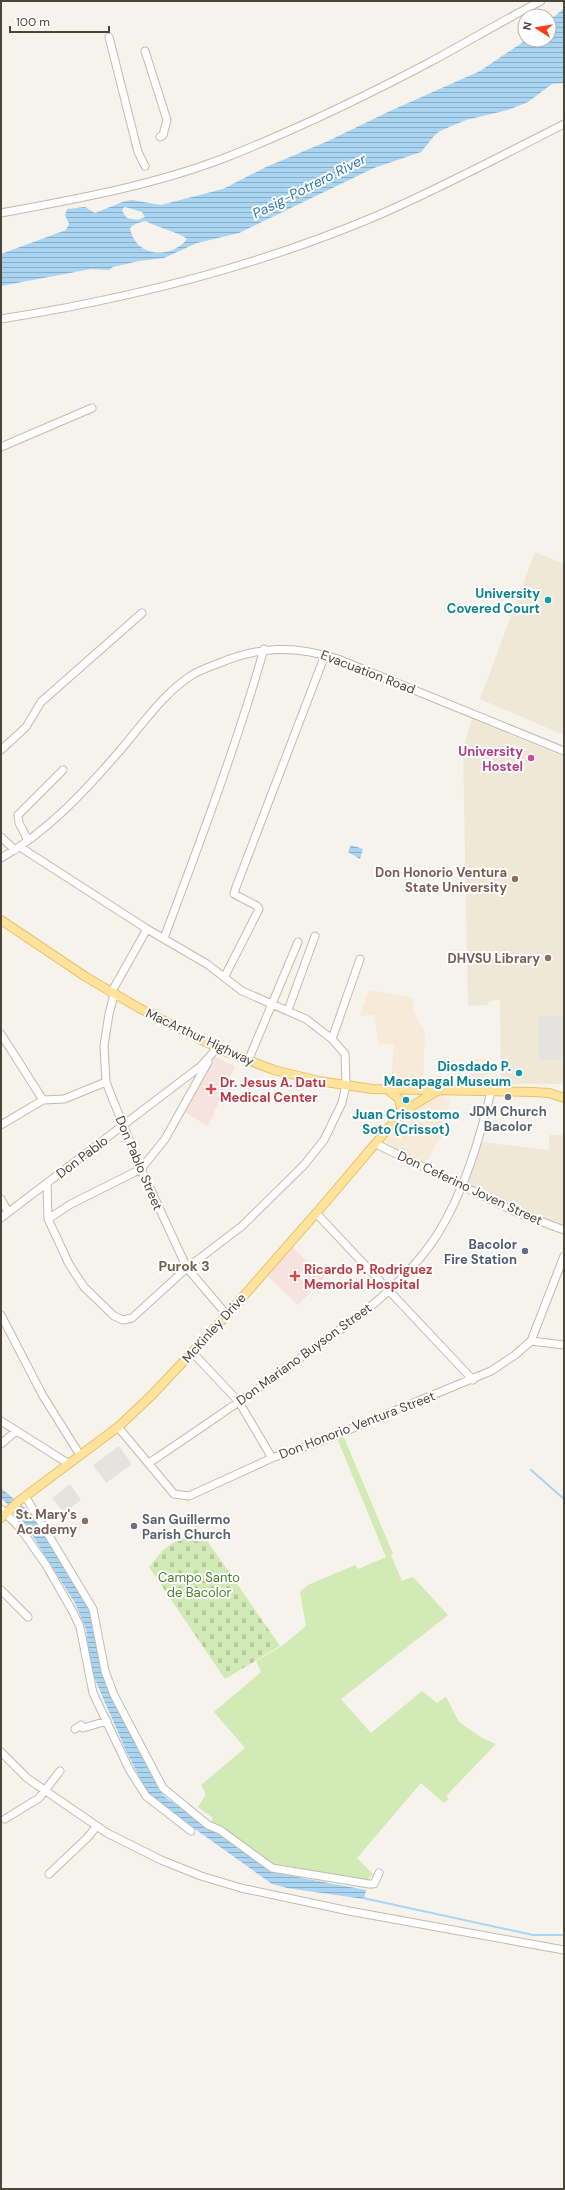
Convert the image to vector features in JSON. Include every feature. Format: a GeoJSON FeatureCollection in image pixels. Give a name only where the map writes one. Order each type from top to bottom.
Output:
{"type":"FeatureCollection","features":[{"type":"Feature","properties":{"kind":"main road","name":"MacArthur Highway"},"geometry":{"type":"LineString","coordinates":[[1,920],[113,994],[217,1048],[248,1061],[294,1075],[346,1085],[388,1090],[549,1093],[564,1098]]}},
{"type":"Feature","properties":{"kind":"main road"},"geometry":{"type":"LineString","coordinates":[[388,1090],[399,1099],[402,1112]]}},
{"type":"Feature","properties":{"kind":"main road","name":"McKinley Drive"},"geometry":{"type":"LineString","coordinates":[[4,1513],[118,1427],[152,1395],[226,1315],[376,1144],[402,1112],[437,1092]]}},
{"type":"Feature","properties":{"kind":"street"},"geometry":{"type":"LineString","coordinates":[[1,213],[121,188],[226,158],[288,132],[341,107],[431,61],[541,1]]}},
{"type":"Feature","properties":{"kind":"street"},"geometry":{"type":"LineString","coordinates":[[110,37],[138,152],[145,166]]}},
{"type":"Feature","properties":{"kind":"street"},"geometry":{"type":"LineString","coordinates":[[145,51],[167,120],[163,135],[160,137]]}},
{"type":"Feature","properties":{"kind":"street"},"geometry":{"type":"LineString","coordinates":[[1,319],[127,296],[190,280],[292,248],[373,217],[449,182],[564,124]]}},
{"type":"Feature","properties":{"kind":"street"},"geometry":{"type":"LineString","coordinates":[[1,447],[92,408]]}},
{"type":"Feature","properties":{"kind":"street"},"geometry":{"type":"LineString","coordinates":[[1,750],[26,727],[41,702],[142,613]]}},
{"type":"Feature","properties":{"kind":"street"},"geometry":{"type":"LineString","coordinates":[[164,938],[208,822],[252,694],[264,649]]}},
{"type":"Feature","properties":{"kind":"street","name":"Evacuation Road"},"geometry":{"type":"LineString","coordinates":[[1,858],[28,840],[63,812],[156,708],[192,675],[239,655],[264,649],[310,650],[325,655],[564,751]]}},
{"type":"Feature","properties":{"kind":"street"},"geometry":{"type":"LineString","coordinates":[[225,976],[259,909],[257,906],[234,894],[236,887],[325,655]]}},
{"type":"Feature","properties":{"kind":"street"},"geometry":{"type":"LineString","coordinates":[[28,840],[19,823],[18,815],[63,770]]}},
{"type":"Feature","properties":{"kind":"street"},"geometry":{"type":"LineString","coordinates":[[1,837],[146,930],[164,938],[225,976],[242,991],[306,1019],[332,1039],[345,1054],[346,1085],[342,1103],[335,1121],[324,1140],[304,1165],[242,1226],[187,1268],[132,1318],[123,1320],[114,1316],[84,1287],[69,1264],[48,1219],[47,1183]]}},
{"type":"Feature","properties":{"kind":"street","name":"Don Pablo Street"},"geometry":{"type":"LineString","coordinates":[[146,930],[113,994],[104,1046],[106,1082],[141,1169],[187,1268],[226,1315]]}},
{"type":"Feature","properties":{"kind":"street"},"geometry":{"type":"LineString","coordinates":[[288,1010],[315,936]]}},
{"type":"Feature","properties":{"kind":"street"},"geometry":{"type":"LineString","coordinates":[[248,1061],[298,942]]}},
{"type":"Feature","properties":{"kind":"street"},"geometry":{"type":"LineString","coordinates":[[332,1039],[360,959]]}},
{"type":"Feature","properties":{"kind":"street"},"geometry":{"type":"LineString","coordinates":[[1,1034],[43,1100]]}},
{"type":"Feature","properties":{"kind":"street","name":"Don Pablo"},"geometry":{"type":"LineString","coordinates":[[1,1218],[210,1059],[217,1048]]}},
{"type":"Feature","properties":{"kind":"street"},"geometry":{"type":"LineString","coordinates":[[48,1219],[71,1204],[141,1169],[165,1139],[210,1059]]}},
{"type":"Feature","properties":{"kind":"street"},"geometry":{"type":"LineString","coordinates":[[1,1125],[43,1100],[64,1100],[106,1082]]}},
{"type":"Feature","properties":{"kind":"street","name":"Don Mariano Buyson Street"},"geometry":{"type":"LineString","coordinates":[[149,1463],[240,1402],[354,1321],[405,1275],[437,1235],[462,1186],[483,1123],[491,1092]]}},
{"type":"Feature","properties":{"kind":"street","name":"Don Ceferino Joven Street"},"geometry":{"type":"LineString","coordinates":[[376,1144],[516,1212],[564,1230]]}},
{"type":"Feature","properties":{"kind":"street"},"geometry":{"type":"LineString","coordinates":[[1,1199],[8,1212]]}},
{"type":"Feature","properties":{"kind":"street"},"geometry":{"type":"LineString","coordinates":[[316,1213],[473,1380]]}},
{"type":"Feature","properties":{"kind":"street","name":"Don Honorio Ventura Street"},"geometry":{"type":"LineString","coordinates":[[118,1427],[174,1494],[185,1496],[272,1458],[473,1380],[507,1361],[531,1341],[564,1256]]}},
{"type":"Feature","properties":{"kind":"street"},"geometry":{"type":"LineString","coordinates":[[1,1315],[43,1396],[80,1455]]}},
{"type":"Feature","properties":{"kind":"street"},"geometry":{"type":"LineString","coordinates":[[531,1341],[564,1346]]}},
{"type":"Feature","properties":{"kind":"street"},"geometry":{"type":"LineString","coordinates":[[192,1352],[240,1402],[272,1458]]}},
{"type":"Feature","properties":{"kind":"street"},"geometry":{"type":"LineString","coordinates":[[1,1421],[69,1464]]}},
{"type":"Feature","properties":{"kind":"street"},"geometry":{"type":"LineString","coordinates":[[1,1444],[16,1431]]}},
{"type":"Feature","properties":{"kind":"street"},"geometry":{"type":"LineString","coordinates":[[22,1498],[93,1609],[105,1671],[114,1695],[163,1788],[208,1825],[220,1830],[272,1868],[369,1884],[374,1884],[379,1873]]}},
{"type":"Feature","properties":{"kind":"street"},"geometry":{"type":"LineString","coordinates":[[4,1513],[20,1528],[46,1565],[73,1612],[80,1628],[93,1693],[129,1769],[146,1796],[191,1831]]}},
{"type":"Feature","properties":{"kind":"street"},"geometry":{"type":"LineString","coordinates":[[1,1590],[28,1617]]}},
{"type":"Feature","properties":{"kind":"street"},"geometry":{"type":"LineString","coordinates":[[75,1728],[81,1726],[83,1728],[88,1727],[107,1721]]}},
{"type":"Feature","properties":{"kind":"street"},"geometry":{"type":"LineString","coordinates":[[2,1757],[27,1778],[107,1833],[161,1860],[201,1876],[241,1888],[349,1911],[564,1950]]}},
{"type":"Feature","properties":{"kind":"street"},"geometry":{"type":"LineString","coordinates":[[5,1820],[35,1802],[46,1791],[60,1771]]}},
{"type":"Feature","properties":{"kind":"street"},"geometry":{"type":"LineString","coordinates":[[48,1874],[87,1838],[97,1826]]}},
{"type":"Feature","properties":{"kind":"shaded area"},"geometry":{"type":"Polygon","coordinates":[[[535,552],[564,564],[564,735],[480,699],[535,552]]]}},
{"type":"Feature","properties":{"kind":"shaded area","name":"Don Honorio Ventura State University"},"geometry":{"type":"Polygon","coordinates":[[[472,719],[564,757],[564,1084],[501,1084],[500,1000],[489,1001],[488,1005],[468,1006],[463,750],[472,719]]]}},
{"type":"Feature","properties":{"kind":"shaded area"},"geometry":{"type":"Polygon","coordinates":[[[370,990],[413,998],[414,1012],[425,1032],[423,1081],[391,1081],[394,1045],[378,1043],[375,1015],[359,1016],[370,990]]]}},
{"type":"Feature","properties":{"kind":"shaded area"},"geometry":{"type":"Polygon","coordinates":[[[539,1016],[564,1016],[564,1047],[561,1060],[539,1060],[539,1016]]]}},
{"type":"Feature","properties":{"kind":"shaded area","name":"Dr. Jesus A. Datu Medical Center"},"geometry":{"type":"Polygon","coordinates":[[[215,1057],[235,1066],[208,1126],[184,1112],[215,1057]]]}},
{"type":"Feature","properties":{"kind":"shaded area"},"geometry":{"type":"Polygon","coordinates":[[[487,1059],[488,1084],[471,1085],[470,1060],[487,1059]]]}},
{"type":"Feature","properties":{"kind":"shaded area"},"geometry":{"type":"Polygon","coordinates":[[[441,1093],[449,1101],[450,1122],[423,1167],[383,1144],[406,1110],[441,1093]]]}},
{"type":"Feature","properties":{"kind":"shaded area"},"geometry":{"type":"Polygon","coordinates":[[[549,1135],[564,1135],[563,1224],[535,1215],[467,1184],[481,1142],[549,1150],[549,1135]]]}},
{"type":"Feature","properties":{"kind":"shaded area","name":"Ricardo P. Rodriguez Memorial Hospital"},"geometry":{"type":"Polygon","coordinates":[[[291,1246],[325,1277],[298,1305],[266,1275],[291,1246]]]}},
{"type":"Feature","properties":{"kind":"shaded area"},"geometry":{"type":"Polygon","coordinates":[[[119,1446],[132,1464],[106,1483],[93,1465],[119,1446]]]}},
{"type":"Feature","properties":{"kind":"shaded area"},"geometry":{"type":"Polygon","coordinates":[[[70,1484],[81,1500],[64,1513],[52,1498],[70,1484]]]}},
{"type":"Feature","properties":{"kind":"green space"},"geometry":{"type":"Polygon","coordinates":[[[343,1435],[393,1554],[391,1555],[402,1581],[413,1577],[448,1615],[341,1699],[371,1733],[422,1691],[437,1703],[446,1697],[459,1722],[482,1738],[496,1744],[447,1795],[448,1800],[444,1803],[421,1783],[357,1858],[373,1874],[366,1882],[271,1864],[211,1822],[213,1818],[198,1807],[206,1794],[201,1785],[245,1748],[214,1712],[261,1672],[256,1661],[282,1646],[306,1626],[300,1592],[308,1585],[355,1565],[358,1569],[386,1557],[337,1438],[343,1435]]]}},
{"type":"Feature","properties":{"kind":"green space","name":"Campo Santo de Bacolor"},"geometry":{"type":"Polygon","coordinates":[[[197,1526],[280,1646],[225,1679],[149,1567],[163,1550],[197,1526]]]}},
{"type":"Feature","properties":{"kind":"water","name":"Pasig-Potrero River"},"geometry":{"type":"Polygon","coordinates":[[[564,8],[564,83],[552,84],[528,102],[508,110],[466,120],[440,131],[421,152],[374,168],[239,233],[197,243],[164,258],[139,261],[113,267],[109,270],[91,269],[1,286],[1,254],[66,230],[69,224],[65,215],[67,209],[85,207],[95,213],[125,201],[132,200],[161,205],[223,189],[266,167],[328,141],[390,111],[480,71],[517,46],[517,48],[557,48],[557,14],[564,8]],[[125,207],[122,211],[127,218],[137,220],[145,217],[142,212],[125,207]],[[145,221],[135,224],[130,228],[133,238],[139,245],[146,250],[154,252],[172,250],[180,246],[187,239],[145,221]]]}},
{"type":"Feature","properties":{"kind":"water"},"geometry":{"type":"Polygon","coordinates":[[[351,845],[363,849],[360,859],[348,852],[351,845]]]}},
{"type":"Feature","properties":{"kind":"water"},"geometry":{"type":"Polygon","coordinates":[[[1,1488],[32,1514],[89,1606],[102,1668],[124,1721],[158,1787],[165,1797],[267,1869],[281,1874],[366,1890],[364,1899],[287,1888],[272,1884],[150,1797],[127,1753],[90,1668],[86,1629],[75,1603],[16,1512],[1,1498],[1,1488]]]}},
{"type":"Feature","properties":{"kind":"waterway"},"geometry":{"type":"LineString","coordinates":[[531,1470],[564,1499]]}},
{"type":"Feature","properties":{"kind":"waterway"},"geometry":{"type":"LineString","coordinates":[[363,1898],[533,1935],[564,1935]]}},
{"type":"Feature","properties":{"kind":"place","name":"University Covered Court"},"geometry":{"type":"Point","coordinates":[548,600]}},
{"type":"Feature","properties":{"kind":"place","name":"University Hostel"},"geometry":{"type":"Point","coordinates":[531,758]}},
{"type":"Feature","properties":{"kind":"place","name":"Don Honorio Ventura State University"},"geometry":{"type":"Point","coordinates":[515,879]}},
{"type":"Feature","properties":{"kind":"place","name":"DHVSU Library"},"geometry":{"type":"Point","coordinates":[548,958]}},
{"type":"Feature","properties":{"kind":"place","name":"Diosdado P. Macapagal Museum"},"geometry":{"type":"Point","coordinates":[519,1073]}},
{"type":"Feature","properties":{"kind":"place","name":"Dr. Jesus A. Datu Medical Center"},"geometry":{"type":"Point","coordinates":[211,1089]}},
{"type":"Feature","properties":{"kind":"place","name":"JDM Church Bacolor"},"geometry":{"type":"Point","coordinates":[508,1097]}},
{"type":"Feature","properties":{"kind":"place","name":"Juan Crisostomo Soto (Crissot)"},"geometry":{"type":"Point","coordinates":[406,1100]}},
{"type":"Feature","properties":{"kind":"place","name":"Bacolor Fire Station"},"geometry":{"type":"Point","coordinates":[525,1251]}},
{"type":"Feature","properties":{"kind":"place","name":"Ricardo P. Rodriguez Memorial Hospital"},"geometry":{"type":"Point","coordinates":[295,1276]}},
{"type":"Feature","properties":{"kind":"place","name":"St. Mary's Academy"},"geometry":{"type":"Point","coordinates":[85,1521]}},
{"type":"Feature","properties":{"kind":"place","name":"San Guillermo Parish Church"},"geometry":{"type":"Point","coordinates":[134,1526]}},
{"type":"Feature","properties":{"kind":"district","name":"Purok 3"},"geometry":{"type":"Point","coordinates":[184,1266]}}]}
